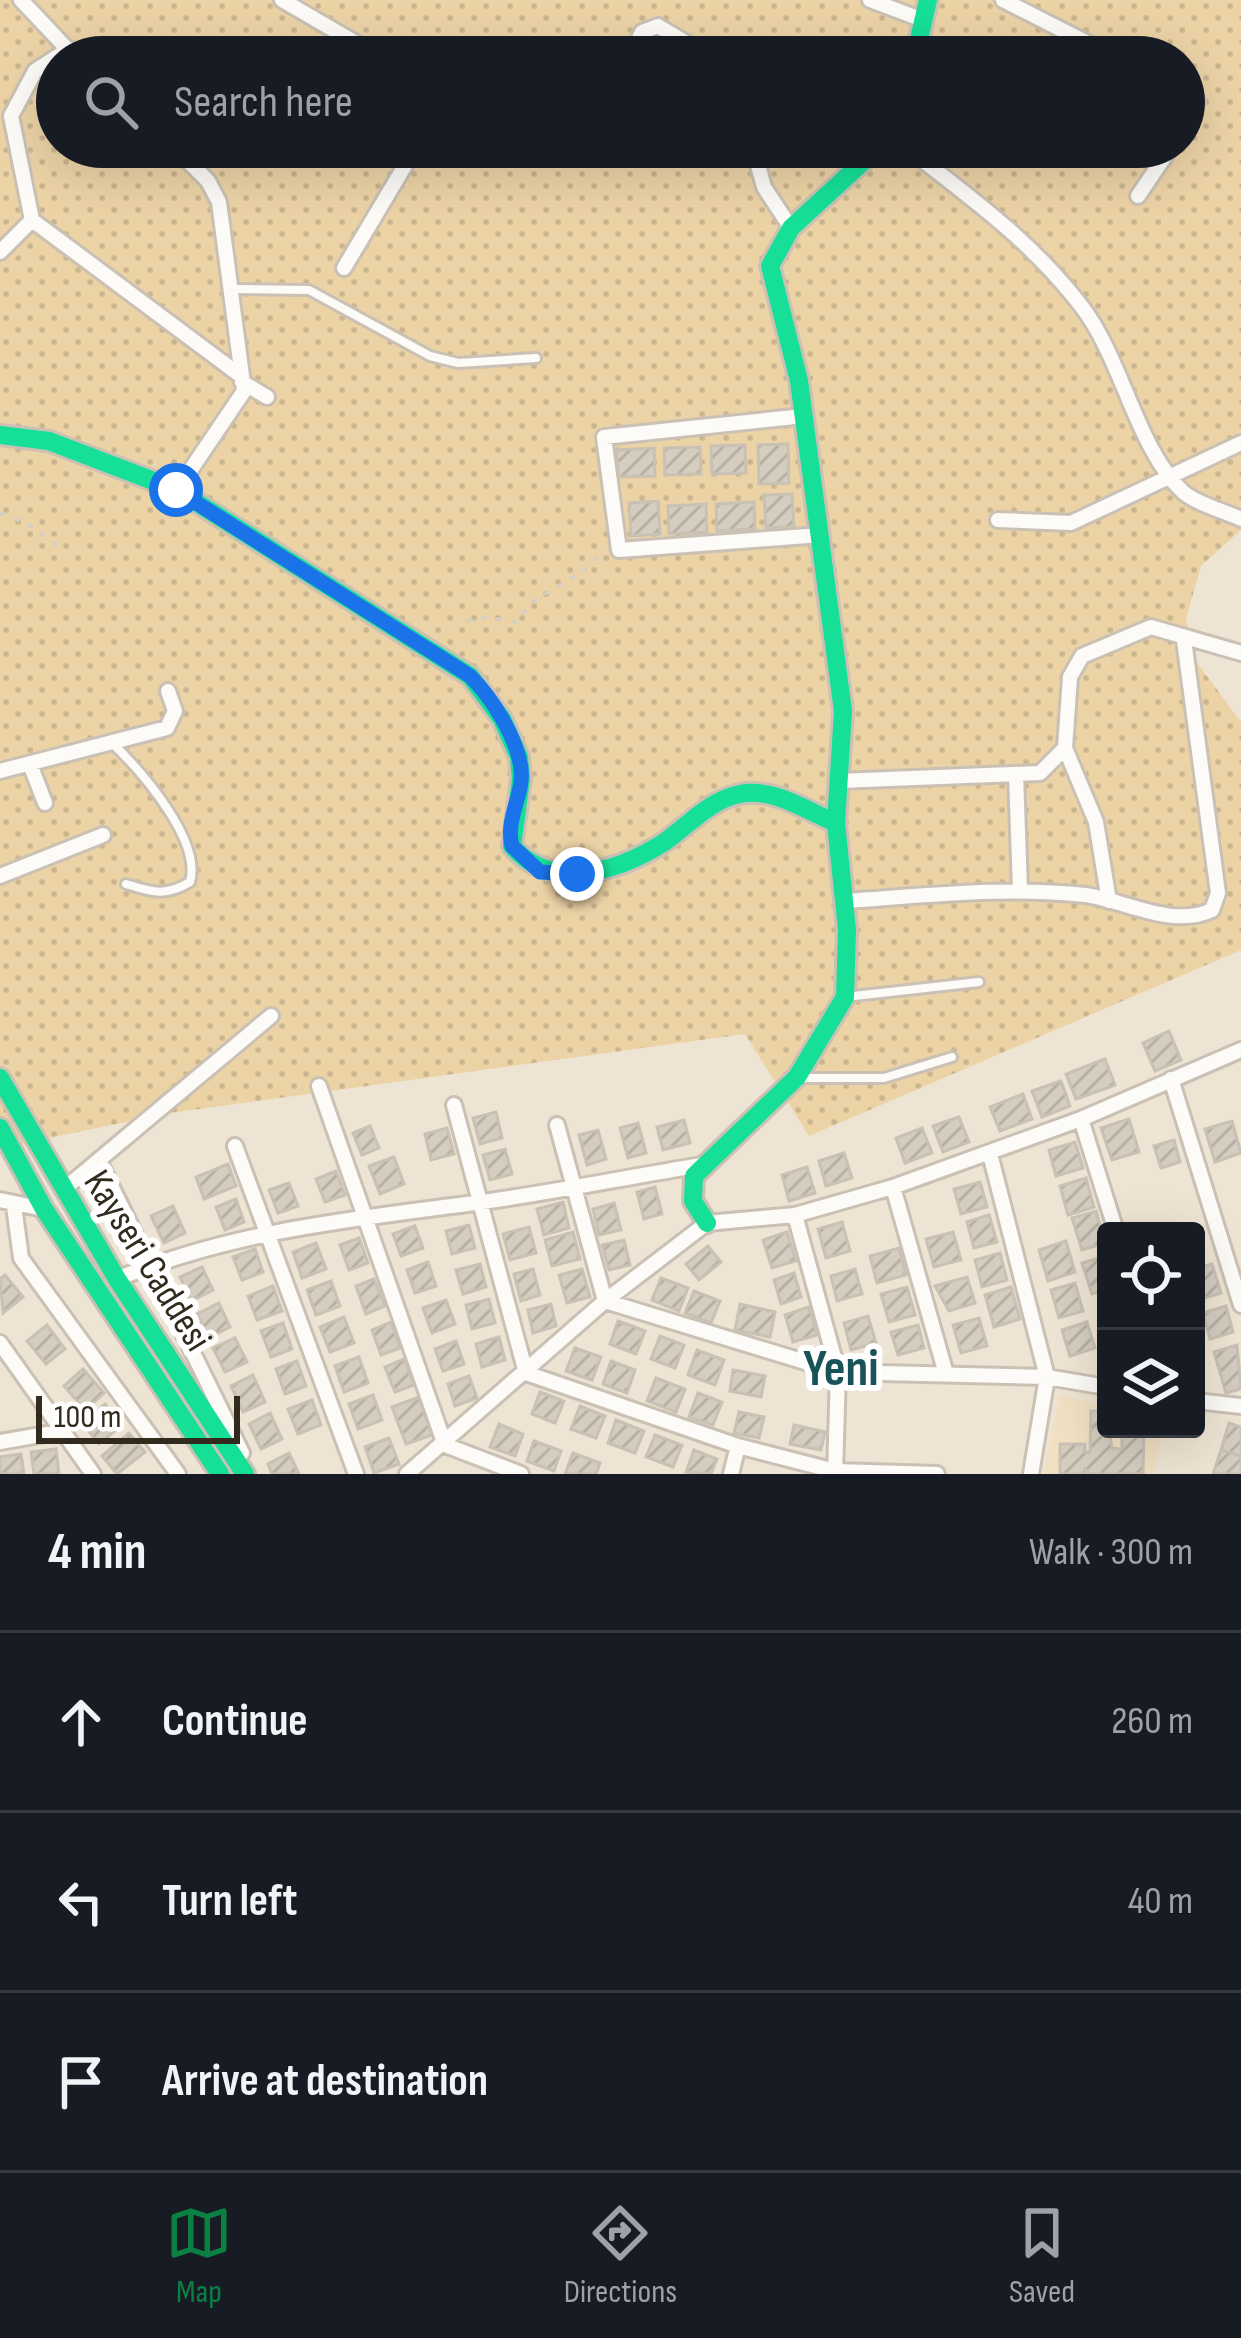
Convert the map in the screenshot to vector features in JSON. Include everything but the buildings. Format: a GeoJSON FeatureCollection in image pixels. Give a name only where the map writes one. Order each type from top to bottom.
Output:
{"type":"FeatureCollection","features":[{"type":"Feature","properties":{"kind":"street"},"geometry":{"type":"LineString","coordinates":[[21,0],[55,36]]}},
{"type":"Feature","properties":{"kind":"street"},"geometry":{"type":"LineString","coordinates":[[282,0],[344,36]]}},
{"type":"Feature","properties":{"kind":"street"},"geometry":{"type":"LineString","coordinates":[[871,0],[925,10]]}},
{"type":"Feature","properties":{"kind":"street"},"geometry":{"type":"LineString","coordinates":[[1003,0],[1074,36]]}},
{"type":"Feature","properties":{"kind":"street"},"geometry":{"type":"LineString","coordinates":[[640,36],[658,26],[684,36]]}},
{"type":"Feature","properties":{"kind":"street"},"geometry":{"type":"LineString","coordinates":[[36,70],[10,116],[32,220],[267,397]]}},
{"type":"Feature","properties":{"kind":"street"},"geometry":{"type":"LineString","coordinates":[[176,490],[244,391],[219,202],[195,168]]}},
{"type":"Feature","properties":{"kind":"street"},"geometry":{"type":"LineString","coordinates":[[344,268],[404,168]]}},
{"type":"Feature","properties":{"kind":"street"},"geometry":{"type":"LineString","coordinates":[[759,168],[764,188],[791,228]]}},
{"type":"Feature","properties":{"kind":"street"},"geometry":{"type":"LineString","coordinates":[[707,1223],[692,1188],[702,1165],[797,1077],[845,998],[844,902],[836,823],[843,711],[804,416],[770,266],[791,228],[856,168]]}},
{"type":"Feature","properties":{"kind":"street"},"geometry":{"type":"LineString","coordinates":[[933,168],[1028,241],[1085,311],[1184,493],[1241,520]]}},
{"type":"Feature","properties":{"kind":"street"},"geometry":{"type":"LineString","coordinates":[[1138,196],[1157,168]]}},
{"type":"Feature","properties":{"kind":"street"},"geometry":{"type":"LineString","coordinates":[[0,252],[32,220]]}},
{"type":"Feature","properties":{"kind":"street"},"geometry":{"type":"LineString","coordinates":[[804,416],[604,437],[617,537],[619,550],[821,535]]}},
{"type":"Feature","properties":{"kind":"street"},"geometry":{"type":"LineString","coordinates":[[0,435],[49,440],[176,490],[470,676],[492,699],[521,770],[509,835],[528,866],[558,875],[577,874],[649,852],[710,807],[742,793],[760,792],[836,823]]}},
{"type":"Feature","properties":{"kind":"street"},"geometry":{"type":"LineString","coordinates":[[998,520],[1071,523],[1241,443]]}},
{"type":"Feature","properties":{"kind":"street"},"geometry":{"type":"LineString","coordinates":[[1108,901],[1096,822],[1065,748],[1070,676],[1082,656],[1151,627],[1241,653]]}},
{"type":"Feature","properties":{"kind":"street"},"geometry":{"type":"LineString","coordinates":[[844,902],[1020,890],[1108,901],[1155,914],[1200,915],[1218,900],[1184,640]]}},
{"type":"Feature","properties":{"kind":"street"},"geometry":{"type":"LineString","coordinates":[[0,771],[167,728],[175,711],[168,692]]}},
{"type":"Feature","properties":{"kind":"street"},"geometry":{"type":"LineString","coordinates":[[838,781],[1016,773],[1051,767],[1065,748]]}},
{"type":"Feature","properties":{"kind":"street"},"geometry":{"type":"LineString","coordinates":[[31,764],[45,802]]}},
{"type":"Feature","properties":{"kind":"street"},"geometry":{"type":"LineString","coordinates":[[1016,773],[1020,890]]}},
{"type":"Feature","properties":{"kind":"street"},"geometry":{"type":"LineString","coordinates":[[0,876],[103,835]]}},
{"type":"Feature","properties":{"kind":"street"},"geometry":{"type":"LineString","coordinates":[[63,1190],[271,1016]]}},
{"type":"Feature","properties":{"kind":"street"},"geometry":{"type":"LineString","coordinates":[[407,1474],[605,1301],[707,1223],[795,1215],[893,1187],[1081,1119],[1241,1050]]}},
{"type":"Feature","properties":{"kind":"street","name":"Kayseri Caddesi"},"geometry":{"type":"LineString","coordinates":[[0,1078],[117,1279],[248,1474]]}},
{"type":"Feature","properties":{"kind":"street"},"geometry":{"type":"LineString","coordinates":[[1172,1079],[1241,1305]]}},
{"type":"Feature","properties":{"kind":"street"},"geometry":{"type":"LineString","coordinates":[[319,1086],[445,1445],[521,1474]]}},
{"type":"Feature","properties":{"kind":"street"},"geometry":{"type":"LineString","coordinates":[[454,1105],[526,1373]]}},
{"type":"Feature","properties":{"kind":"street"},"geometry":{"type":"LineString","coordinates":[[1081,1119],[1113,1222]]}},
{"type":"Feature","properties":{"kind":"street"},"geometry":{"type":"LineString","coordinates":[[557,1125],[605,1301]]}},
{"type":"Feature","properties":{"kind":"street","name":"Kayseri Caddesi"},"geometry":{"type":"LineString","coordinates":[[0,1128],[44,1209],[220,1474]]}},
{"type":"Feature","properties":{"kind":"street"},"geometry":{"type":"LineString","coordinates":[[235,1146],[356,1474]]}},
{"type":"Feature","properties":{"kind":"street"},"geometry":{"type":"LineString","coordinates":[[990,1154],[1047,1377],[1031,1474]]}},
{"type":"Feature","properties":{"kind":"street"},"geometry":{"type":"LineString","coordinates":[[99,1161],[248,1474]]}},
{"type":"Feature","properties":{"kind":"street"},"geometry":{"type":"LineString","coordinates":[[117,1279],[152,1264],[267,1234],[702,1165]]}},
{"type":"Feature","properties":{"kind":"street"},"geometry":{"type":"LineString","coordinates":[[893,1187],[946,1374]]}},
{"type":"Feature","properties":{"kind":"street"},"geometry":{"type":"LineString","coordinates":[[44,1209],[7,1203],[21,1258],[178,1474]]}},
{"type":"Feature","properties":{"kind":"street"},"geometry":{"type":"LineString","coordinates":[[795,1215],[838,1372],[835,1472]]}},
{"type":"Feature","properties":{"kind":"street"},"geometry":{"type":"LineString","coordinates":[[605,1301],[838,1372],[1047,1377],[1097,1386]]}},
{"type":"Feature","properties":{"kind":"street"},"geometry":{"type":"LineString","coordinates":[[0,1343],[93,1474]]}},
{"type":"Feature","properties":{"kind":"street"},"geometry":{"type":"LineString","coordinates":[[526,1373],[738,1446],[835,1472],[937,1474]]}},
{"type":"Feature","properties":{"kind":"street"},"geometry":{"type":"LineString","coordinates":[[1205,1402],[1241,1406]]}},
{"type":"Feature","properties":{"kind":"street"},"geometry":{"type":"LineString","coordinates":[[0,1442],[63,1431]]}},
{"type":"Feature","properties":{"kind":"street"},"geometry":{"type":"LineString","coordinates":[[731,1474],[738,1446]]}},
{"type":"Feature","properties":{"kind":"lane"},"geometry":{"type":"LineString","coordinates":[[230,289],[309,290],[430,356],[458,363],[536,358]]}},
{"type":"Feature","properties":{"kind":"lane"},"geometry":{"type":"LineString","coordinates":[[114,745],[150,781],[188,848],[193,868],[190,881],[172,892],[161,894],[126,884]]}},
{"type":"Feature","properties":{"kind":"lane"},"geometry":{"type":"LineString","coordinates":[[845,998],[979,982]]}},
{"type":"Feature","properties":{"kind":"lane"},"geometry":{"type":"LineString","coordinates":[[797,1077],[860,1081],[952,1057]]}},
{"type":"Feature","properties":{"kind":"path"},"geometry":{"type":"LineString","coordinates":[[0,513],[31,525],[61,549]]}},
{"type":"Feature","properties":{"kind":"path"},"geometry":{"type":"LineString","coordinates":[[467,621],[522,619],[532,602],[589,567],[617,537]]}},
{"type":"Feature","properties":{"kind":"shaded area"},"geometry":{"type":"Polygon","coordinates":[[[0,0],[1241,0],[1241,530],[1201,566],[1186,619],[1195,660],[1241,722],[1241,950],[809,1136],[745,1034],[170,1113],[0,1148],[0,0]]]}},
{"type":"Feature","properties":{"kind":"shaded area"},"geometry":{"type":"Polygon","coordinates":[[[1059,1396],[1097,1403],[1097,1438],[1160,1438],[1154,1474],[1044,1474],[1059,1396]]]}},
{"type":"Feature","properties":{"kind":"traffic: fast"},"geometry":{"type":"LineString","coordinates":[[920,36],[928,0]]}},
{"type":"Feature","properties":{"kind":"traffic: fast"},"geometry":{"type":"LineString","coordinates":[[707,1223],[693,1201],[694,1176],[797,1077],[845,997],[847,930],[836,823],[843,711],[799,381],[770,266],[791,228],[856,168]]}},
{"type":"Feature","properties":{"kind":"traffic: fast"},"geometry":{"type":"LineString","coordinates":[[0,435],[49,441],[177,490],[470,676],[502,719],[519,757],[521,779],[512,846],[546,869],[585,873],[625,862],[663,843],[718,802],[740,794],[777,797],[836,823]]}},
{"type":"Feature","properties":{"kind":"traffic: fast"},"geometry":{"type":"LineString","coordinates":[[0,1078],[117,1279],[245,1474]]}},
{"type":"Feature","properties":{"kind":"traffic: fast"},"geometry":{"type":"LineString","coordinates":[[0,1128],[44,1209],[220,1474]]}},
{"type":"Feature","properties":{"kind":"district","name":"Yeni"},"geometry":{"type":"Point","coordinates":[841,1369]}},
{"type":"Feature","properties":{"kind":"route"},"geometry":{"type":"LineString","coordinates":[[176,490],[470,676],[492,699],[521,770],[510,823],[512,846],[528,866],[540,872],[577,874]]}}]}
